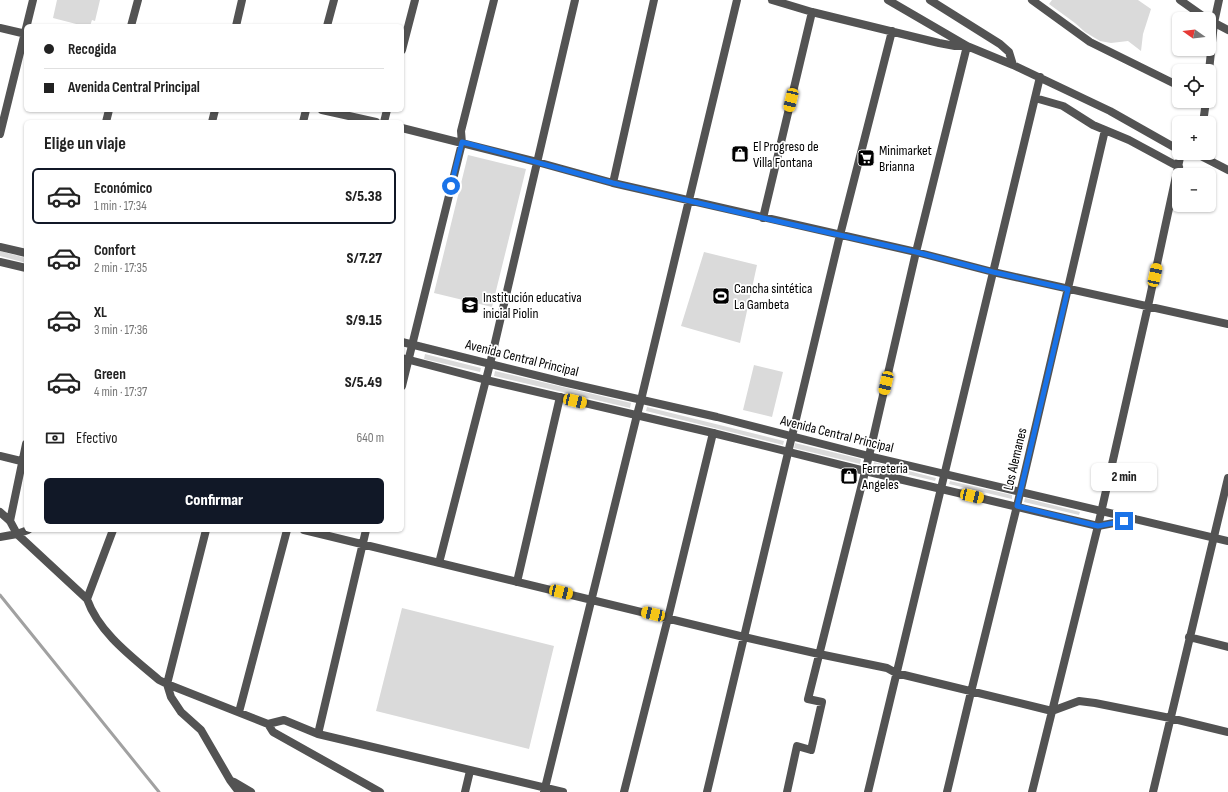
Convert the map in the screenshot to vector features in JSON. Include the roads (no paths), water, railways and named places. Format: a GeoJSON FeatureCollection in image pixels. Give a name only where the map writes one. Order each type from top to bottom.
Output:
{"type":"FeatureCollection","features":[{"type":"Feature","properties":{"kind":"street"},"geometry":{"type":"LineString","coordinates":[[27,24],[33,0]]}},
{"type":"Feature","properties":{"kind":"street"},"geometry":{"type":"LineString","coordinates":[[132,24],[138,0]]}},
{"type":"Feature","properties":{"kind":"street"},"geometry":{"type":"LineString","coordinates":[[236,24],[242,0]]}},
{"type":"Feature","properties":{"kind":"street"},"geometry":{"type":"LineString","coordinates":[[328,24],[334,0]]}},
{"type":"Feature","properties":{"kind":"street"},"geometry":{"type":"LineString","coordinates":[[404,42],[415,0]]}},
{"type":"Feature","properties":{"kind":"street"},"geometry":{"type":"LineString","coordinates":[[405,359],[412,345],[462,142],[461,131],[494,0]]}},
{"type":"Feature","properties":{"kind":"street"},"geometry":{"type":"LineString","coordinates":[[439,563],[490,364],[575,0]]}},
{"type":"Feature","properties":{"kind":"street"},"geometry":{"type":"LineString","coordinates":[[613,183],[654,0]]}},
{"type":"Feature","properties":{"kind":"street"},"geometry":{"type":"LineString","coordinates":[[545,790],[636,415],[641,400],[736,0]]}},
{"type":"Feature","properties":{"kind":"street"},"geometry":{"type":"LineString","coordinates":[[772,0],[812,12],[955,46],[967,46]]}},
{"type":"Feature","properties":{"kind":"street"},"geometry":{"type":"LineString","coordinates":[[888,0],[967,46],[1040,77],[1110,111],[1172,146]]}},
{"type":"Feature","properties":{"kind":"street"},"geometry":{"type":"LineString","coordinates":[[930,0],[1000,44],[1009,52],[1013,65]]}},
{"type":"Feature","properties":{"kind":"street"},"geometry":{"type":"LineString","coordinates":[[1032,0],[1043,3],[1090,42],[1172,83]]}},
{"type":"Feature","properties":{"kind":"street"},"geometry":{"type":"LineString","coordinates":[[1180,0],[1197,12]]}},
{"type":"Feature","properties":{"kind":"street"},"geometry":{"type":"LineString","coordinates":[[1214,12],[1219,0]]}},
{"type":"Feature","properties":{"kind":"street"},"geometry":{"type":"LineString","coordinates":[[763,218],[812,12]]}},
{"type":"Feature","properties":{"kind":"street"},"geometry":{"type":"LineString","coordinates":[[1216,24],[1228,30]]}},
{"type":"Feature","properties":{"kind":"street"},"geometry":{"type":"LineString","coordinates":[[0,28],[24,34]]}},
{"type":"Feature","properties":{"kind":"street"},"geometry":{"type":"LineString","coordinates":[[707,792],[840,235],[892,31]]}},
{"type":"Feature","properties":{"kind":"street"},"geometry":{"type":"LineString","coordinates":[[0,134],[24,38]]}},
{"type":"Feature","properties":{"kind":"street"},"geometry":{"type":"LineString","coordinates":[[787,792],[798,746],[811,750],[822,702],[808,699],[869,456],[916,252],[967,46]]}},
{"type":"Feature","properties":{"kind":"street"},"geometry":{"type":"LineString","coordinates":[[868,792],[1040,77]]}},
{"type":"Feature","properties":{"kind":"street"},"geometry":{"type":"LineString","coordinates":[[1035,98],[1063,106],[1075,115],[1129,140],[1178,167]]}},
{"type":"Feature","properties":{"kind":"street"},"geometry":{"type":"LineString","coordinates":[[331,112],[367,120]]}},
{"type":"Feature","properties":{"kind":"street"},"geometry":{"type":"LineString","coordinates":[[404,128],[462,142],[613,183],[916,252],[993,272],[1228,324]]}},
{"type":"Feature","properties":{"kind":"street","name":"Los Alemanes"},"geometry":{"type":"LineString","coordinates":[[947,792],[1021,491],[1105,130]]}},
{"type":"Feature","properties":{"kind":"street"},"geometry":{"type":"LineString","coordinates":[[1032,792],[1098,526],[1180,160]]}},
{"type":"Feature","properties":{"kind":"street"},"geometry":{"type":"LineString","coordinates":[[1209,160],[1228,170]]}},
{"type":"Feature","properties":{"kind":"street"},"geometry":{"type":"LineString","coordinates":[[0,247],[24,253]]}},
{"type":"Feature","properties":{"kind":"street"},"geometry":{"type":"LineString","coordinates":[[0,262],[24,268]]}},
{"type":"Feature","properties":{"kind":"street","name":"Avenida Central Principal"},"geometry":{"type":"LineString","coordinates":[[404,343],[717,417],[869,456],[1137,519]]}},
{"type":"Feature","properties":{"kind":"street","name":"Avenida Central Principal"},"geometry":{"type":"LineString","coordinates":[[405,359],[486,380],[1098,526],[1137,519]]}},
{"type":"Feature","properties":{"kind":"street"},"geometry":{"type":"LineString","coordinates":[[516,582],[560,397]]}},
{"type":"Feature","properties":{"kind":"street"},"geometry":{"type":"LineString","coordinates":[[624,792],[713,433]]}},
{"type":"Feature","properties":{"kind":"street"},"geometry":{"type":"LineString","coordinates":[[0,456],[24,462],[10,521]]}},
{"type":"Feature","properties":{"kind":"street"},"geometry":{"type":"LineString","coordinates":[[1153,792],[1228,478]]}},
{"type":"Feature","properties":{"kind":"street"},"geometry":{"type":"LineString","coordinates":[[0,512],[10,521],[17,534],[87,599],[92,612],[104,629],[159,680],[268,724],[273,732],[380,792]]}},
{"type":"Feature","properties":{"kind":"street"},"geometry":{"type":"LineString","coordinates":[[1137,519],[1228,540]]}},
{"type":"Feature","properties":{"kind":"street"},"geometry":{"type":"LineString","coordinates":[[0,537],[24,531]]}},
{"type":"Feature","properties":{"kind":"street"},"geometry":{"type":"LineString","coordinates":[[87,599],[112,532]]}},
{"type":"Feature","properties":{"kind":"street"},"geometry":{"type":"LineString","coordinates":[[205,532],[167,684],[170,696],[181,712],[201,730],[230,780],[239,792]]}},
{"type":"Feature","properties":{"kind":"street"},"geometry":{"type":"LineString","coordinates":[[240,712],[286,532]]}},
{"type":"Feature","properties":{"kind":"street"},"geometry":{"type":"LineString","coordinates":[[312,532],[744,637],[888,668],[896,673],[1052,712],[1079,701],[1170,718],[1228,732]]}},
{"type":"Feature","properties":{"kind":"street"},"geometry":{"type":"LineString","coordinates":[[318,734],[366,532]]}},
{"type":"Feature","properties":{"kind":"street"},"geometry":{"type":"LineString","coordinates":[[1189,637],[1228,647]]}},
{"type":"Feature","properties":{"kind":"street"},"geometry":{"type":"LineString","coordinates":[[268,724],[284,720],[318,734],[545,790],[563,792]]}},
{"type":"Feature","properties":{"kind":"street"},"geometry":{"type":"LineString","coordinates":[[465,792],[470,771]]}},
{"type":"Feature","properties":{"kind":"street"},"geometry":{"type":"LineString","coordinates":[[230,780],[251,792]]}},
{"type":"Feature","properties":{"kind":"waterway"},"geometry":{"type":"LineString","coordinates":[[0,595],[159,792]]}},
{"type":"Feature","properties":{"kind":"place","name":"El Progreso de Villa Fontana"},"geometry":{"type":"Point","coordinates":[740,154]}},
{"type":"Feature","properties":{"kind":"place","name":"Minimarket Brianna"},"geometry":{"type":"Point","coordinates":[866,158]}},
{"type":"Feature","properties":{"kind":"place","name":"Cancha sintética La Gambeta"},"geometry":{"type":"Point","coordinates":[721,296]}},
{"type":"Feature","properties":{"kind":"place","name":"Institución educativa inicial Piolin"},"geometry":{"type":"Point","coordinates":[470,305]}},
{"type":"Feature","properties":{"kind":"place","name":"Ferreteria Angeles"},"geometry":{"type":"Point","coordinates":[849,476]}}]}
